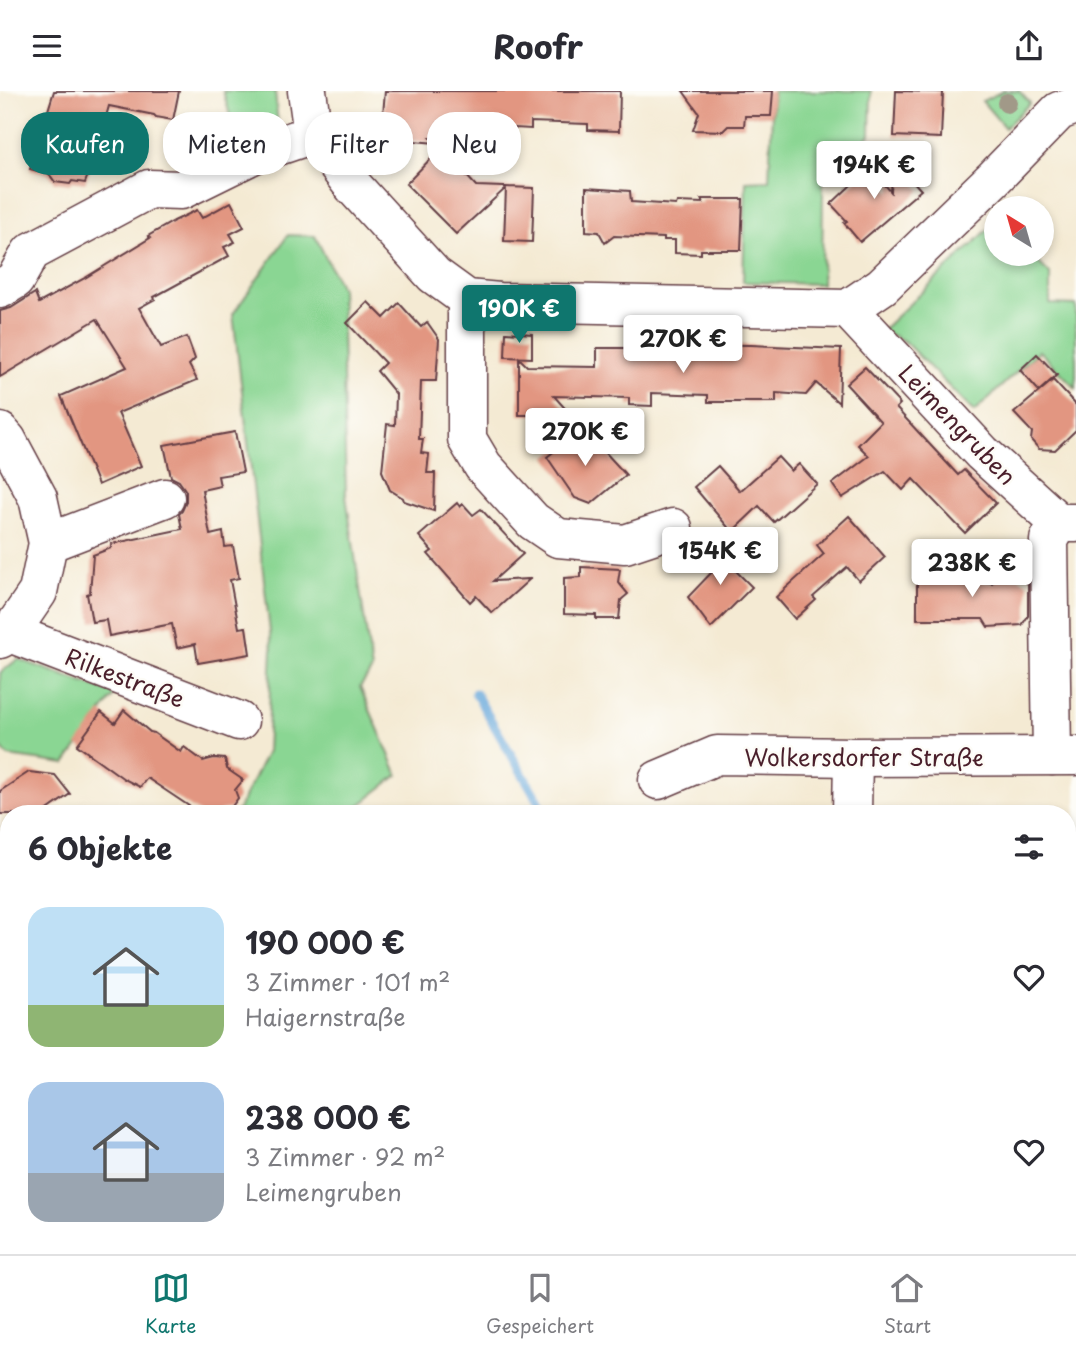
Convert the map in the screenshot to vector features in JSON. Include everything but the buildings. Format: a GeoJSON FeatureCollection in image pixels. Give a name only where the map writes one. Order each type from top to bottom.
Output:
{"type":"FeatureCollection","features":[{"type":"Feature","properties":{"kind":"street"},"geometry":{"type":"LineString","coordinates":[[307,91],[310,112]]}},
{"type":"Feature","properties":{"kind":"street"},"geometry":{"type":"LineString","coordinates":[[345,175],[434,275],[467,299],[499,302],[848,309],[882,286],[1059,111],[1076,105]]}},
{"type":"Feature","properties":{"kind":"street"},"geometry":{"type":"LineString","coordinates":[[0,289],[15,280],[31,251],[149,189],[181,190],[254,154],[305,137]]}},
{"type":"Feature","properties":{"kind":"street"},"geometry":{"type":"LineString","coordinates":[[467,299],[467,439],[483,466],[533,521],[558,538],[625,544],[673,528]]}},
{"type":"Feature","properties":{"kind":"street","name":"Leimengruben"},"geometry":{"type":"LineString","coordinates":[[848,309],[982,453],[1067,523]]}},
{"type":"Feature","properties":{"kind":"street"},"geometry":{"type":"LineString","coordinates":[[0,432],[38,498],[48,543],[38,592],[5,636]]}},
{"type":"Feature","properties":{"kind":"street"},"geometry":{"type":"LineString","coordinates":[[48,543],[165,498]]}},
{"type":"Feature","properties":{"kind":"street"},"geometry":{"type":"LineString","coordinates":[[1064,756],[1049,540],[1067,523]]}},
{"type":"Feature","properties":{"kind":"street","name":"Rilkestraße"},"geometry":{"type":"LineString","coordinates":[[5,636],[239,721]]}},
{"type":"Feature","properties":{"kind":"street","name":"Wolkersdorfer Straße"},"geometry":{"type":"LineString","coordinates":[[658,780],[717,755],[1064,756]]}},
{"type":"Feature","properties":{"kind":"street"},"geometry":{"type":"LineString","coordinates":[[852,805],[853,757]]}},
{"type":"Feature","properties":{"kind":"green space"},"geometry":{"type":"Polygon","coordinates":[[[223,91],[275,91],[277,112],[229,112],[223,91]]]}},
{"type":"Feature","properties":{"kind":"green space"},"geometry":{"type":"Polygon","coordinates":[[[773,91],[871,91],[870,135],[823,184],[822,284],[743,282],[746,181],[769,180],[773,91]]]}},
{"type":"Feature","properties":{"kind":"green space"},"geometry":{"type":"Polygon","coordinates":[[[1003,91],[1019,91],[1030,103],[1005,128],[982,101],[1003,91]]]}},
{"type":"Feature","properties":{"kind":"green space"},"geometry":{"type":"Polygon","coordinates":[[[984,233],[984,266],[1042,266],[1050,274],[1050,304],[1076,305],[1076,388],[1039,351],[974,412],[904,341],[882,330],[984,233]]]}},
{"type":"Feature","properties":{"kind":"green space"},"geometry":{"type":"Polygon","coordinates":[[[288,235],[315,236],[341,288],[346,496],[372,670],[360,687],[398,775],[360,805],[240,805],[267,752],[272,649],[233,314],[288,235]]]}},
{"type":"Feature","properties":{"kind":"green space"},"geometry":{"type":"Polygon","coordinates":[[[18,659],[115,694],[65,764],[8,756],[0,746],[0,673],[18,659]]]}},
{"type":"Feature","properties":{"kind":"waterway"},"geometry":{"type":"LineString","coordinates":[[475,693],[541,805]]}}]}
